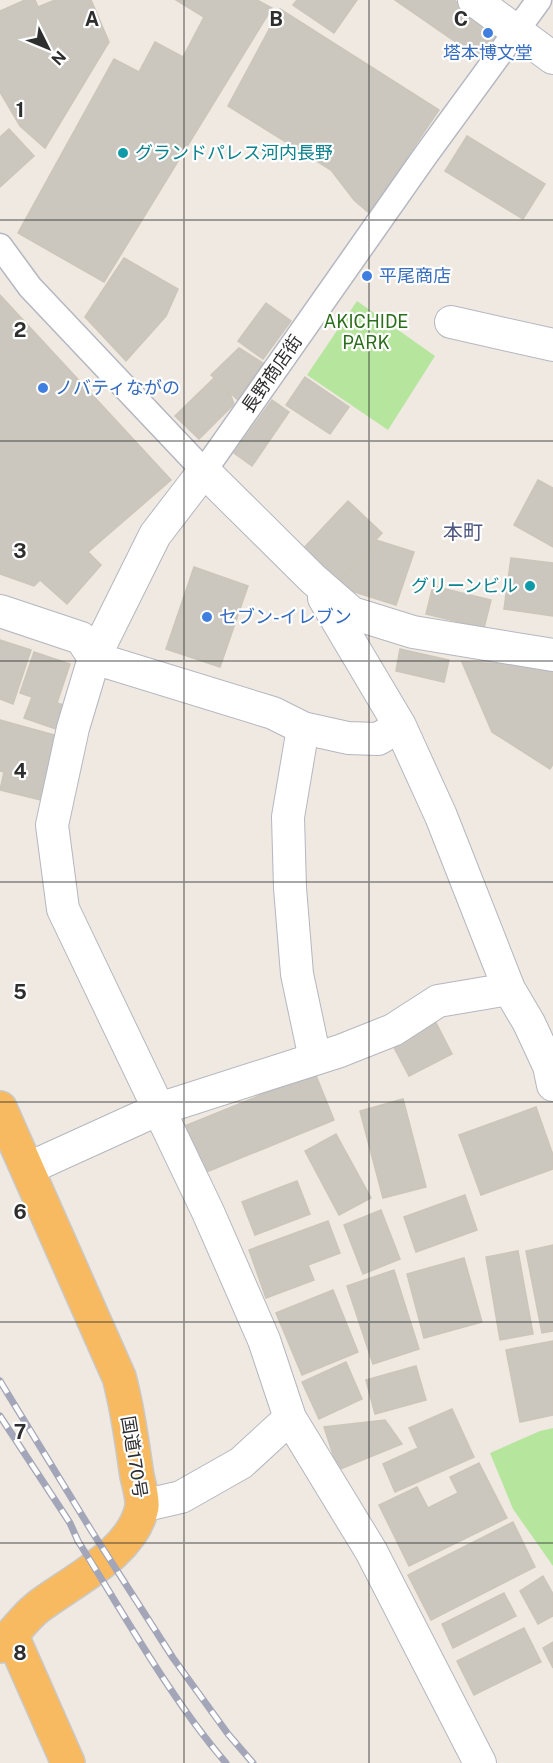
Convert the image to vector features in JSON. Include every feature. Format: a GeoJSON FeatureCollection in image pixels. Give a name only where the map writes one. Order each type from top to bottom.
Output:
{"type":"FeatureCollection","features":[{"type":"Feature","properties":{"kind":"highway","name":"国道170号"},"geometry":{"type":"LineString","coordinates":[[0,1108],[119,1377],[126,1400],[142,1506],[132,1532],[124,1543],[102,1562],[36,1608],[6,1641],[68,1763]]}},
{"type":"Feature","properties":{"kind":"street"},"geometry":{"type":"LineString","coordinates":[[474,0],[553,58]]}},
{"type":"Feature","properties":{"kind":"street","name":"長野商店街"},"geometry":{"type":"LineString","coordinates":[[204,471],[425,156],[539,0]]}},
{"type":"Feature","properties":{"kind":"street"},"geometry":{"type":"LineString","coordinates":[[0,246],[30,287],[204,471],[313,579],[352,613],[413,632],[553,655]]}},
{"type":"Feature","properties":{"kind":"street"},"geometry":{"type":"LineString","coordinates":[[451,322],[553,345]]}},
{"type":"Feature","properties":{"kind":"street"},"geometry":{"type":"LineString","coordinates":[[204,471],[155,535],[94,658],[73,728],[52,825],[63,909],[208,1212],[264,1340],[290,1418],[371,1551],[480,1763]]}},
{"type":"Feature","properties":{"kind":"street"},"geometry":{"type":"LineString","coordinates":[[313,579],[400,726],[441,816],[509,989],[529,1023],[552,1071]]}},
{"type":"Feature","properties":{"kind":"street"},"geometry":{"type":"LineString","coordinates":[[0,611],[81,638],[94,658],[273,713],[303,728],[348,738],[378,739],[400,726]]}},
{"type":"Feature","properties":{"kind":"street"},"geometry":{"type":"LineString","coordinates":[[303,728],[288,818],[290,888],[297,974],[315,1059]]}},
{"type":"Feature","properties":{"kind":"street"},"geometry":{"type":"LineString","coordinates":[[27,1169],[159,1109],[315,1059],[393,1030],[438,1000],[509,989]]}},
{"type":"Feature","properties":{"kind":"street"},"geometry":{"type":"LineString","coordinates":[[142,1506],[181,1497],[241,1463],[290,1418]]}},
{"type":"Feature","properties":{"kind":"green space","name":"AKICHIDE PARK"},"geometry":{"type":"Polygon","coordinates":[[[357,301],[435,356],[388,430],[307,375],[357,301]]]}},
{"type":"Feature","properties":{"kind":"green space"},"geometry":{"type":"Polygon","coordinates":[[[553,1428],[553,1566],[513,1509],[490,1453],[540,1431],[553,1428]]]}},
{"type":"Feature","properties":{"kind":"building"},"geometry":{"type":"Polygon","coordinates":[[[25,0],[35,0],[38,7],[55,0],[91,0],[109,42],[45,148],[20,126],[0,92],[0,11],[25,0]]]}},
{"type":"Feature","properties":{"kind":"building","name":"グランドパレス河内長野"},"geometry":{"type":"Polygon","coordinates":[[[176,0],[257,0],[272,8],[104,282],[18,233],[114,59],[139,72],[155,42],[183,57],[204,17],[176,0]]]}},
{"type":"Feature","properties":{"kind":"building"},"geometry":{"type":"Polygon","coordinates":[[[297,0],[357,0],[334,33],[293,5],[297,0]]]}},
{"type":"Feature","properties":{"kind":"building"},"geometry":{"type":"Polygon","coordinates":[[[395,0],[454,0],[467,9],[447,36],[395,0]]]}},
{"type":"Feature","properties":{"kind":"building"},"geometry":{"type":"Polygon","coordinates":[[[280,9],[439,110],[369,213],[354,200],[331,170],[228,106],[280,9]]]}},
{"type":"Feature","properties":{"kind":"building"},"geometry":{"type":"Polygon","coordinates":[[[467,9],[511,40],[492,67],[447,36],[467,9]]]}},
{"type":"Feature","properties":{"kind":"building"},"geometry":{"type":"Polygon","coordinates":[[[9,129],[34,156],[0,187],[0,137],[9,129]]]}},
{"type":"Feature","properties":{"kind":"building"},"geometry":{"type":"Polygon","coordinates":[[[467,136],[545,184],[523,219],[445,171],[467,136]]]}},
{"type":"Feature","properties":{"kind":"building"},"geometry":{"type":"Polygon","coordinates":[[[124,258],[178,289],[166,316],[126,361],[85,317],[124,258]]]}},
{"type":"Feature","properties":{"kind":"building","name":"ノバティながの"},"geometry":{"type":"Polygon","coordinates":[[[0,295],[171,480],[88,552],[101,565],[67,604],[40,580],[34,586],[0,574],[0,295]]]}},
{"type":"Feature","properties":{"kind":"building"},"geometry":{"type":"Polygon","coordinates":[[[266,303],[291,321],[263,359],[238,341],[266,303]]]}},
{"type":"Feature","properties":{"kind":"building"},"geometry":{"type":"Polygon","coordinates":[[[239,348],[263,363],[238,400],[211,375],[239,348]]]}},
{"type":"Feature","properties":{"kind":"building"},"geometry":{"type":"Polygon","coordinates":[[[305,377],[349,407],[330,434],[286,405],[305,377]]]}},
{"type":"Feature","properties":{"kind":"building"},"geometry":{"type":"Polygon","coordinates":[[[214,378],[231,396],[234,404],[199,439],[175,416],[214,378]]]}},
{"type":"Feature","properties":{"kind":"building"},"geometry":{"type":"Polygon","coordinates":[[[272,400],[289,412],[252,466],[234,453],[272,400]]]}},
{"type":"Feature","properties":{"kind":"building"},"geometry":{"type":"Polygon","coordinates":[[[538,480],[553,488],[553,547],[514,525],[538,480]]]}},
{"type":"Feature","properties":{"kind":"building"},"geometry":{"type":"Polygon","coordinates":[[[348,501],[365,517],[318,567],[301,551],[348,501]]]}},
{"type":"Feature","properties":{"kind":"building"},"geometry":{"type":"Polygon","coordinates":[[[365,517],[382,533],[335,586],[318,567],[365,517]]]}},
{"type":"Feature","properties":{"kind":"building"},"geometry":{"type":"Polygon","coordinates":[[[376,540],[414,552],[396,605],[335,586],[376,540]]]}},
{"type":"Feature","properties":{"kind":"building","name":"グリーンビル"},"geometry":{"type":"Polygon","coordinates":[[[511,558],[553,563],[553,616],[504,609],[511,558]]]}},
{"type":"Feature","properties":{"kind":"building","name":"セブン-イレブン"},"geometry":{"type":"Polygon","coordinates":[[[194,567],[248,586],[220,667],[166,649],[194,567]]]}},
{"type":"Feature","properties":{"kind":"building"},"geometry":{"type":"Polygon","coordinates":[[[433,586],[491,600],[484,628],[426,614],[433,586]]]}},
{"type":"Feature","properties":{"kind":"building"},"geometry":{"type":"Polygon","coordinates":[[[0,640],[31,650],[13,704],[0,699],[0,640]]]}},
{"type":"Feature","properties":{"kind":"building"},"geometry":{"type":"Polygon","coordinates":[[[400,649],[449,660],[444,682],[396,671],[400,649]]]}},
{"type":"Feature","properties":{"kind":"building"},"geometry":{"type":"Polygon","coordinates":[[[34,652],[70,664],[57,703],[67,706],[59,730],[24,718],[32,697],[20,693],[34,652]]]}},
{"type":"Feature","properties":{"kind":"building"},"geometry":{"type":"Polygon","coordinates":[[[462,662],[553,666],[553,764],[550,769],[492,732],[462,662]]]}},
{"type":"Feature","properties":{"kind":"building"},"geometry":{"type":"Polygon","coordinates":[[[0,720],[58,736],[41,800],[0,790],[4,772],[0,771],[0,720]]]}},
{"type":"Feature","properties":{"kind":"building"},"geometry":{"type":"Polygon","coordinates":[[[432,1015],[452,1054],[409,1076],[389,1038],[432,1015]]]}},
{"type":"Feature","properties":{"kind":"building"},"geometry":{"type":"Polygon","coordinates":[[[315,1073],[334,1120],[204,1173],[185,1126],[315,1073]]]}},
{"type":"Feature","properties":{"kind":"building"},"geometry":{"type":"Polygon","coordinates":[[[403,1099],[426,1187],[383,1198],[360,1111],[403,1099]]]}},
{"type":"Feature","properties":{"kind":"building"},"geometry":{"type":"Polygon","coordinates":[[[536,1107],[553,1155],[553,1169],[481,1195],[459,1135],[536,1107]]]}},
{"type":"Feature","properties":{"kind":"building"},"geometry":{"type":"Polygon","coordinates":[[[336,1134],[371,1198],[339,1215],[305,1151],[336,1134]]]}},
{"type":"Feature","properties":{"kind":"building"},"geometry":{"type":"Polygon","coordinates":[[[297,1181],[310,1214],[255,1235],[242,1202],[297,1181]]]}},
{"type":"Feature","properties":{"kind":"building"},"geometry":{"type":"Polygon","coordinates":[[[465,1195],[477,1230],[416,1252],[404,1217],[465,1195]]]}},
{"type":"Feature","properties":{"kind":"building"},"geometry":{"type":"Polygon","coordinates":[[[381,1210],[400,1259],[363,1274],[344,1225],[381,1210]]]}},
{"type":"Feature","properties":{"kind":"building"},"geometry":{"type":"Polygon","coordinates":[[[328,1221],[340,1253],[308,1265],[314,1280],[266,1298],[249,1250],[328,1221]]]}},
{"type":"Feature","properties":{"kind":"building"},"geometry":{"type":"Polygon","coordinates":[[[553,1245],[553,1331],[542,1333],[526,1251],[553,1245]]]}},
{"type":"Feature","properties":{"kind":"building"},"geometry":{"type":"Polygon","coordinates":[[[518,1251],[533,1334],[500,1340],[486,1257],[518,1251]]]}},
{"type":"Feature","properties":{"kind":"building"},"geometry":{"type":"Polygon","coordinates":[[[464,1258],[482,1322],[424,1338],[407,1274],[464,1258]]]}},
{"type":"Feature","properties":{"kind":"building"},"geometry":{"type":"Polygon","coordinates":[[[394,1270],[419,1349],[373,1364],[347,1286],[394,1270]]]}},
{"type":"Feature","properties":{"kind":"building"},"geometry":{"type":"Polygon","coordinates":[[[333,1290],[358,1352],[302,1375],[276,1313],[333,1290]]]}},
{"type":"Feature","properties":{"kind":"building"},"geometry":{"type":"Polygon","coordinates":[[[553,1341],[553,1415],[520,1422],[506,1350],[553,1341]]]}},
{"type":"Feature","properties":{"kind":"building"},"geometry":{"type":"Polygon","coordinates":[[[346,1362],[362,1399],[319,1419],[302,1382],[346,1362]]]}},
{"type":"Feature","properties":{"kind":"building"},"geometry":{"type":"Polygon","coordinates":[[[416,1366],[426,1400],[375,1414],[366,1380],[416,1366]]]}},
{"type":"Feature","properties":{"kind":"building"},"geometry":{"type":"Polygon","coordinates":[[[452,1409],[474,1457],[395,1492],[383,1464],[418,1448],[409,1428],[452,1409]]]}},
{"type":"Feature","properties":{"kind":"building"},"geometry":{"type":"Polygon","coordinates":[[[385,1420],[402,1444],[338,1470],[324,1427],[385,1420]]]}},
{"type":"Feature","properties":{"kind":"building"},"geometry":{"type":"Polygon","coordinates":[[[479,1463],[507,1518],[409,1566],[379,1505],[417,1487],[428,1508],[458,1493],[450,1477],[479,1463]]]}},
{"type":"Feature","properties":{"kind":"building"},"geometry":{"type":"Polygon","coordinates":[[[513,1522],[535,1567],[431,1620],[408,1575],[513,1522]]]}},
{"type":"Feature","properties":{"kind":"building"},"geometry":{"type":"Polygon","coordinates":[[[543,1576],[553,1594],[553,1616],[538,1624],[520,1591],[543,1576]]]}},
{"type":"Feature","properties":{"kind":"building"},"geometry":{"type":"Polygon","coordinates":[[[504,1593],[516,1616],[453,1648],[442,1624],[504,1593]]]}},
{"type":"Feature","properties":{"kind":"building"},"geometry":{"type":"Polygon","coordinates":[[[524,1628],[541,1662],[474,1695],[457,1661],[524,1628]]]}},
{"type":"Feature","properties":{"kind":"building"},"geometry":{"type":"Polygon","coordinates":[[[553,1642],[553,1668],[543,1648],[553,1642]]]}},
{"type":"Feature","properties":{"kind":"railway"},"geometry":{"type":"LineString","coordinates":[[0,1381],[173,1658],[228,1734],[253,1763]]}},
{"type":"Feature","properties":{"kind":"railway"},"geometry":{"type":"LineString","coordinates":[[0,1416],[70,1523],[78,1541],[167,1683],[205,1738],[226,1763]]}},
{"type":"Feature","properties":{"kind":"place","name":"塔本博文堂"},"geometry":{"type":"Point","coordinates":[488,33]}},
{"type":"Feature","properties":{"kind":"place","name":"グランドパレス河内長野"},"geometry":{"type":"Point","coordinates":[123,153]}},
{"type":"Feature","properties":{"kind":"place","name":"平尾商店"},"geometry":{"type":"Point","coordinates":[367,276]}},
{"type":"Feature","properties":{"kind":"place","name":"ノバティながの"},"geometry":{"type":"Point","coordinates":[43,388]}},
{"type":"Feature","properties":{"kind":"place","name":"グリーンビル"},"geometry":{"type":"Point","coordinates":[530,586]}},
{"type":"Feature","properties":{"kind":"place","name":"セブン-イレブン"},"geometry":{"type":"Point","coordinates":[207,617]}},
{"type":"Feature","properties":{"kind":"district","name":"本町"},"geometry":{"type":"Point","coordinates":[463,532]}}]}
